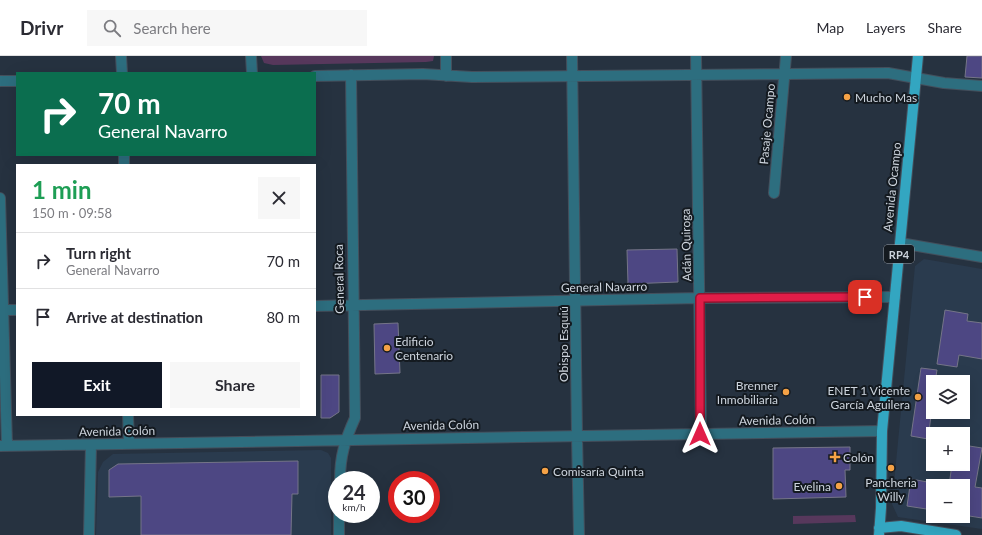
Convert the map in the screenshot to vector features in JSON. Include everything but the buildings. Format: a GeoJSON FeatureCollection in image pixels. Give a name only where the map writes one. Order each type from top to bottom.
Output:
{"type":"FeatureCollection","features":[{"type":"Feature","properties":{"kind":"main road","name":"Avenida Ocampo"},"geometry":{"type":"LineString","coordinates":[[879,531],[881,508],[882,431],[918,56]]}},
{"type":"Feature","properties":{"kind":"main road"},"geometry":{"type":"LineString","coordinates":[[879,531],[901,526],[956,535]]}},
{"type":"Feature","properties":{"kind":"street"},"geometry":{"type":"LineString","coordinates":[[121,56],[122,72]]}},
{"type":"Feature","properties":{"kind":"street"},"geometry":{"type":"LineString","coordinates":[[251,56],[252,72]]}},
{"type":"Feature","properties":{"kind":"street"},"geometry":{"type":"LineString","coordinates":[[446,56],[446,76]]}},
{"type":"Feature","properties":{"kind":"street","name":"Obispo Esquiú"},"geometry":{"type":"LineString","coordinates":[[572,56],[579,535]]}},
{"type":"Feature","properties":{"kind":"street","name":"Adán Quiroga"},"geometry":{"type":"LineString","coordinates":[[696,56],[700,298],[700,434]]}},
{"type":"Feature","properties":{"kind":"street","name":"Pasaje Ocampo"},"geometry":{"type":"LineString","coordinates":[[774,193],[786,56]]}},
{"type":"Feature","properties":{"kind":"street"},"geometry":{"type":"LineString","coordinates":[[316,76],[422,74],[472,77],[888,73],[944,83],[982,86]]}},
{"type":"Feature","properties":{"kind":"street","name":"General Roca"},"geometry":{"type":"LineString","coordinates":[[340,471],[340,463],[345,440],[354,418],[351,75]]}},
{"type":"Feature","properties":{"kind":"street"},"geometry":{"type":"LineString","coordinates":[[0,81],[16,81]]}},
{"type":"Feature","properties":{"kind":"street"},"geometry":{"type":"LineString","coordinates":[[0,198],[4,446]]}},
{"type":"Feature","properties":{"kind":"street"},"geometry":{"type":"LineString","coordinates":[[900,243],[982,257]]}},
{"type":"Feature","properties":{"kind":"street","name":"General Navarro"},"geometry":{"type":"LineString","coordinates":[[316,306],[700,298],[895,297]]}},
{"type":"Feature","properties":{"kind":"street"},"geometry":{"type":"LineString","coordinates":[[2,310],[16,310]]}},
{"type":"Feature","properties":{"kind":"street"},"geometry":{"type":"LineString","coordinates":[[128,416],[129,444]]}},
{"type":"Feature","properties":{"kind":"street","name":"Avenida Colón"},"geometry":{"type":"LineString","coordinates":[[4,446],[882,431]]}},
{"type":"Feature","properties":{"kind":"street"},"geometry":{"type":"LineString","coordinates":[[89,535],[91,445]]}},
{"type":"Feature","properties":{"kind":"street"},"geometry":{"type":"LineString","coordinates":[[339,523],[339,535]]}},
{"type":"Feature","properties":{"kind":"shaded area"},"geometry":{"type":"Polygon","coordinates":[[[261,56],[434,56],[433,61],[426,62],[273,65],[264,63],[261,56]]]}},
{"type":"Feature","properties":{"kind":"shaded area","name":"ENET 1 Vicente García Aguilera"},"geometry":{"type":"Polygon","coordinates":[[[924,259],[982,269],[982,529],[940,523],[970,523],[970,479],[926,479],[926,521],[898,517],[892,504],[915,266],[924,259]]]}},
{"type":"Feature","properties":{"kind":"shaded area"},"geometry":{"type":"Polygon","coordinates":[[[321,450],[328,453],[331,458],[331,471],[328,471],[328,523],[331,523],[331,535],[96,535],[98,472],[103,462],[113,454],[321,450]]]}},
{"type":"Feature","properties":{"kind":"shaded area"},"geometry":{"type":"Polygon","coordinates":[[[855,515],[856,522],[793,524],[793,516],[855,515]]]}},
{"type":"Feature","properties":{"kind":"place","name":"Mucho Mas"},"geometry":{"type":"Point","coordinates":[847,97]}},
{"type":"Feature","properties":{"kind":"place","name":"Edificio Centenario"},"geometry":{"type":"Point","coordinates":[387,348]}},
{"type":"Feature","properties":{"kind":"place","name":"Brenner Inmobiliaria"},"geometry":{"type":"Point","coordinates":[786,392]}},
{"type":"Feature","properties":{"kind":"place","name":"ENET 1 Vicente García Aguilera"},"geometry":{"type":"Point","coordinates":[918,397]}},
{"type":"Feature","properties":{"kind":"place","name":"Colón"},"geometry":{"type":"Point","coordinates":[835,457]}},
{"type":"Feature","properties":{"kind":"place","name":"Pancheria Willy"},"geometry":{"type":"Point","coordinates":[891,468]}},
{"type":"Feature","properties":{"kind":"place","name":"Comisaría Quinta"},"geometry":{"type":"Point","coordinates":[545,471]}},
{"type":"Feature","properties":{"kind":"place","name":"Evelina"},"geometry":{"type":"Point","coordinates":[839,486]}},
{"type":"Feature","properties":{"kind":"route"},"geometry":{"type":"LineString","coordinates":[[700,434],[700,298],[865,297]]}}]}
